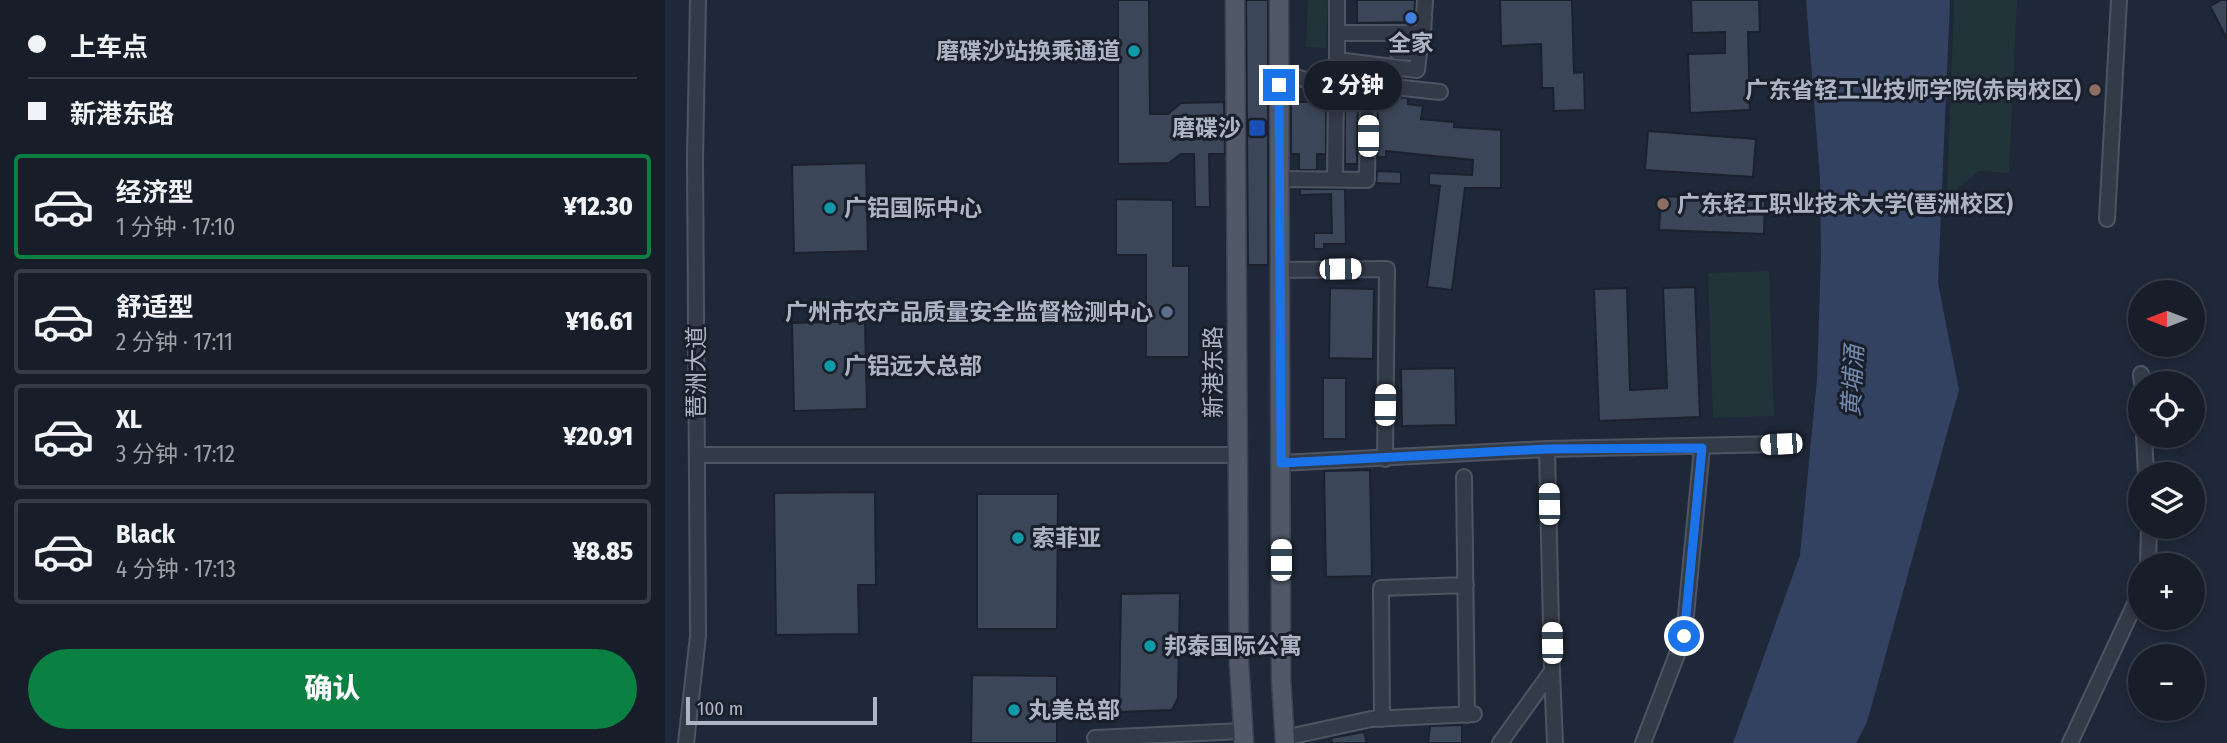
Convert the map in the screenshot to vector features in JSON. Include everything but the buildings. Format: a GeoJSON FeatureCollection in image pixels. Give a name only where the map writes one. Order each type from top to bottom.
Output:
{"type":"FeatureCollection","features":[{"type":"Feature","properties":{"kind":"main road","name":"新港东路"},"geometry":{"type":"LineString","coordinates":[[1235,0],[1243,737]]}},
{"type":"Feature","properties":{"kind":"main road"},"geometry":{"type":"LineString","coordinates":[[1279,0],[1286,76],[1279,179],[1285,740]]}},
{"type":"Feature","properties":{"kind":"street","name":"琶洲大道"},"geometry":{"type":"LineString","coordinates":[[686,743],[698,636],[695,159],[698,0]]}},
{"type":"Feature","properties":{"kind":"street"},"geometry":{"type":"LineString","coordinates":[[1337,0],[1337,60],[1417,70],[1419,53],[1397,52]]}},
{"type":"Feature","properties":{"kind":"street"},"geometry":{"type":"LineString","coordinates":[[1338,33],[1423,33],[1425,0]]}},
{"type":"Feature","properties":{"kind":"street"},"geometry":{"type":"LineString","coordinates":[[2107,219],[2119,0]]}},
{"type":"Feature","properties":{"kind":"street"},"geometry":{"type":"LineString","coordinates":[[1279,179],[1367,180],[1368,92],[1336,89],[1286,76]]}},
{"type":"Feature","properties":{"kind":"street"},"geometry":{"type":"LineString","coordinates":[[1286,76],[1440,92]]}},
{"type":"Feature","properties":{"kind":"street"},"geometry":{"type":"LineString","coordinates":[[1335,179],[1336,89]]}},
{"type":"Feature","properties":{"kind":"street"},"geometry":{"type":"LineString","coordinates":[[1280,270],[1387,269],[1384,459]]}},
{"type":"Feature","properties":{"kind":"street"},"geometry":{"type":"LineString","coordinates":[[1281,463],[1547,449],[1702,448],[1781,444]]}},
{"type":"Feature","properties":{"kind":"street"},"geometry":{"type":"LineString","coordinates":[[1643,743],[1684,636],[1702,448]]}},
{"type":"Feature","properties":{"kind":"street"},"geometry":{"type":"LineString","coordinates":[[1547,449],[1555,743]]}},
{"type":"Feature","properties":{"kind":"street"},"geometry":{"type":"LineString","coordinates":[[697,455],[1238,455]]}},
{"type":"Feature","properties":{"kind":"street"},"geometry":{"type":"LineString","coordinates":[[1285,740],[1382,719],[1471,715],[1464,477]]}},
{"type":"Feature","properties":{"kind":"street"},"geometry":{"type":"LineString","coordinates":[[1382,719],[1381,588],[1466,585]]}},
{"type":"Feature","properties":{"kind":"street"},"geometry":{"type":"LineString","coordinates":[[2070,743],[2128,619]]}},
{"type":"Feature","properties":{"kind":"street"},"geometry":{"type":"LineString","coordinates":[[1500,743],[1552,671]]}},
{"type":"Feature","properties":{"kind":"street"},"geometry":{"type":"LineString","coordinates":[[1095,738],[1243,737]]}},
{"type":"Feature","properties":{"kind":"green space"},"geometry":{"type":"Polygon","coordinates":[[[1308,0],[1328,0],[1326,48],[1306,47],[1308,0]]]}},
{"type":"Feature","properties":{"kind":"green space"},"geometry":{"type":"Polygon","coordinates":[[[1954,0],[2017,0],[2009,173],[1979,171],[1947,197],[1954,0]]]}},
{"type":"Feature","properties":{"kind":"green space"},"geometry":{"type":"Polygon","coordinates":[[[1769,271],[1774,416],[1713,418],[1708,273],[1769,271]]]}},
{"type":"Feature","properties":{"kind":"water","name":"黄埔涌"},"geometry":{"type":"Polygon","coordinates":[[[1806,0],[1950,0],[1938,283],[1959,390],[1867,722],[1856,743],[1733,743],[1800,555],[1817,379],[1821,256],[1820,178],[1806,0]]]}},
{"type":"Feature","properties":{"kind":"place","name":"全家"},"geometry":{"type":"Point","coordinates":[1411,18]}},
{"type":"Feature","properties":{"kind":"place","name":"磨碟沙站换乘通道"},"geometry":{"type":"Point","coordinates":[1134,51]}},
{"type":"Feature","properties":{"kind":"place","name":"广东省轻工业技师学院(赤岗校区)"},"geometry":{"type":"Point","coordinates":[2095,90]}},
{"type":"Feature","properties":{"kind":"place","name":"磨碟沙"},"geometry":{"type":"Point","coordinates":[1257,128]}},
{"type":"Feature","properties":{"kind":"place","name":"广东轻工职业技术大学(琶洲校区)"},"geometry":{"type":"Point","coordinates":[1663,204]}},
{"type":"Feature","properties":{"kind":"place","name":"广铝国际中心"},"geometry":{"type":"Point","coordinates":[830,208]}},
{"type":"Feature","properties":{"kind":"place","name":"广州市农产品质量安全监督检测中心"},"geometry":{"type":"Point","coordinates":[1167,312]}},
{"type":"Feature","properties":{"kind":"place","name":"广铝远大总部"},"geometry":{"type":"Point","coordinates":[830,366]}},
{"type":"Feature","properties":{"kind":"place","name":"索菲亚"},"geometry":{"type":"Point","coordinates":[1018,538]}},
{"type":"Feature","properties":{"kind":"place","name":"邦泰国际公寓"},"geometry":{"type":"Point","coordinates":[1150,646]}},
{"type":"Feature","properties":{"kind":"place","name":"丸美总部"},"geometry":{"type":"Point","coordinates":[1014,710]}},
{"type":"Feature","properties":{"kind":"route"},"geometry":{"type":"LineString","coordinates":[[1279,85],[1281,463],[1547,449],[1702,448],[1684,636]]}}]}
